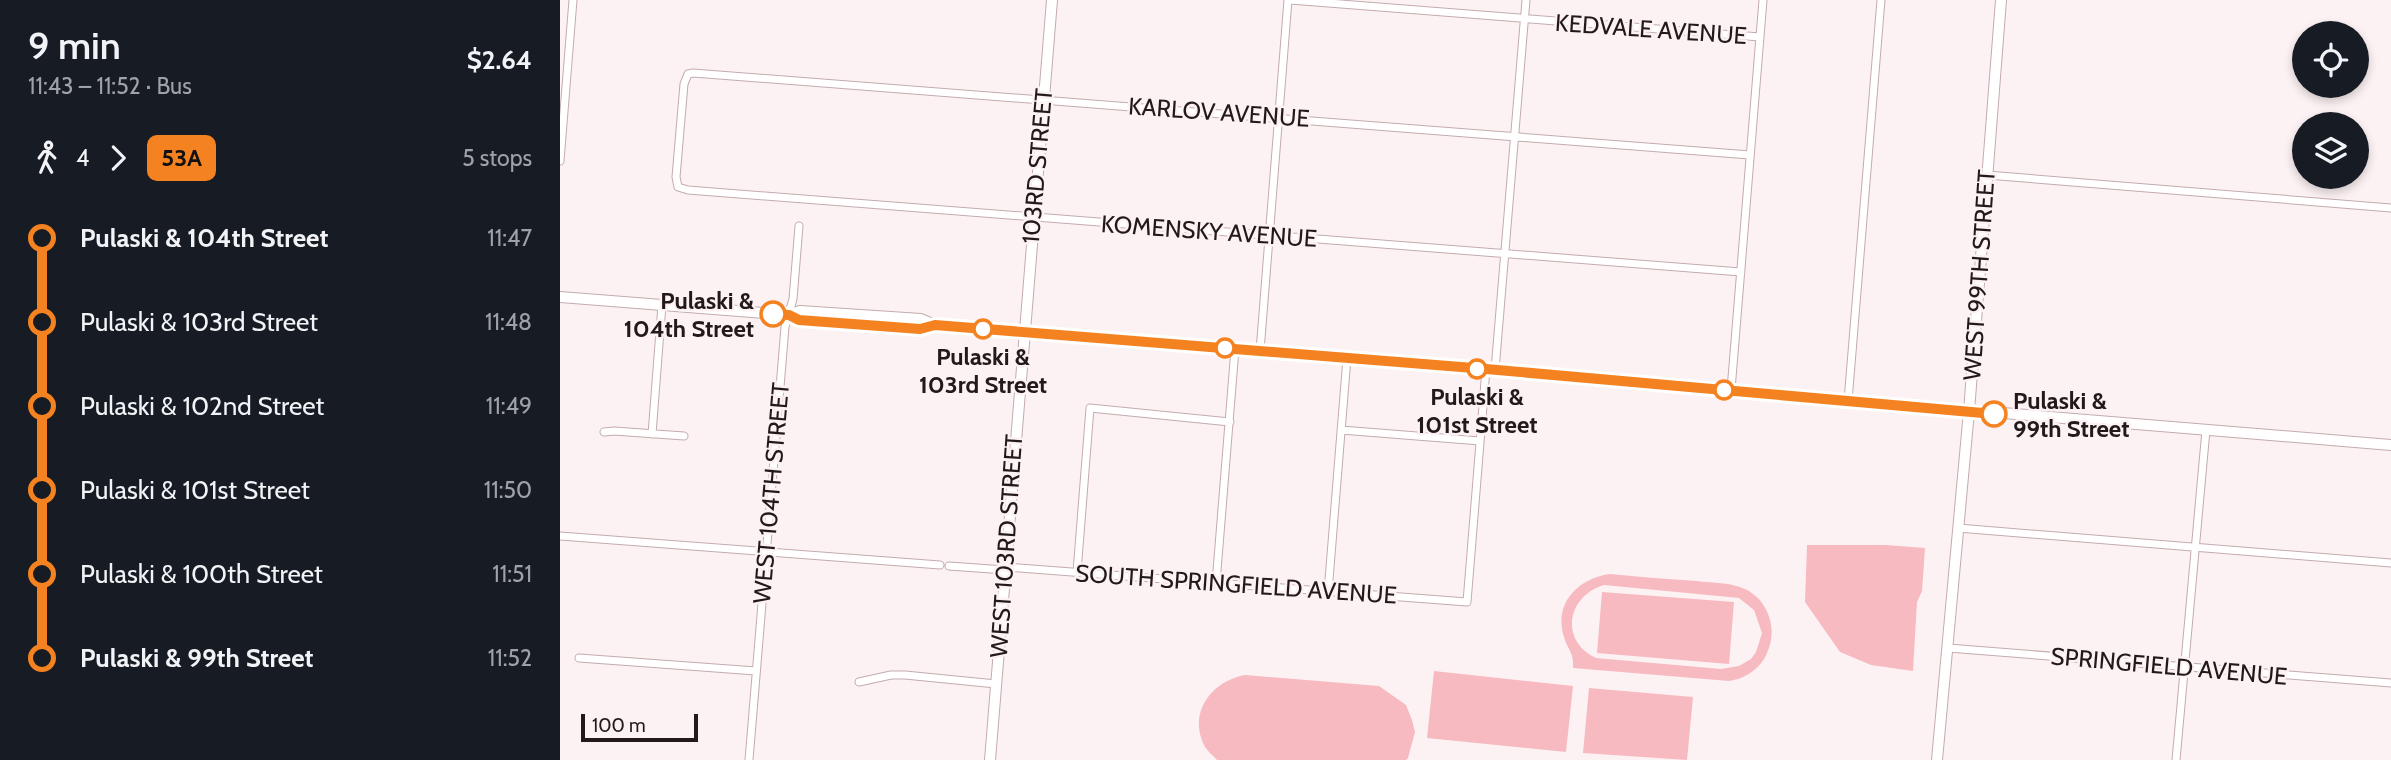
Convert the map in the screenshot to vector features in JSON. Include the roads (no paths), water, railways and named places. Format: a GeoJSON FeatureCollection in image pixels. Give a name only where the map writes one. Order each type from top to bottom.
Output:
{"type":"FeatureCollection","features":[{"type":"Feature","properties":{"kind":"main road","name":"103RD STREET"},"geometry":{"type":"LineString","coordinates":[[1023,332],[1052,0]]}},
{"type":"Feature","properties":{"kind":"main road","name":"WEST 99TH STREET"},"geometry":{"type":"LineString","coordinates":[[1937,760],[1969,411],[2001,0]]}},
{"type":"Feature","properties":{"kind":"main road"},"geometry":{"type":"LineString","coordinates":[[560,297],[789,315],[800,311],[921,319],[935,325],[2391,445]]}},
{"type":"Feature","properties":{"kind":"main road","name":"WEST 103RD STREET"},"geometry":{"type":"LineString","coordinates":[[990,760],[1023,332]]}},
{"type":"Feature","properties":{"kind":"street"},"geometry":{"type":"LineString","coordinates":[[560,161],[564,62],[573,0]]}},
{"type":"Feature","properties":{"kind":"street"},"geometry":{"type":"LineString","coordinates":[[1260,351],[1289,0]]}},
{"type":"Feature","properties":{"kind":"street","name":"KEDVALE AVENUE"},"geometry":{"type":"LineString","coordinates":[[1289,0],[1760,37]]}},
{"type":"Feature","properties":{"kind":"street"},"geometry":{"type":"LineString","coordinates":[[1341,430],[1480,441],[1505,254],[1526,0]]}},
{"type":"Feature","properties":{"kind":"street"},"geometry":{"type":"LineString","coordinates":[[1731,390],[1763,0]]}},
{"type":"Feature","properties":{"kind":"street"},"geometry":{"type":"LineString","coordinates":[[1848,401],[1881,0]]}},
{"type":"Feature","properties":{"kind":"street","name":"KARLOV AVENUE"},"geometry":{"type":"LineString","coordinates":[[678,187],[676,177],[684,84],[688,74],[699,72],[1750,155]]}},
{"type":"Feature","properties":{"kind":"street"},"geometry":{"type":"LineString","coordinates":[[1987,175],[2391,208]]}},
{"type":"Feature","properties":{"kind":"street","name":"KOMENSKY AVENUE"},"geometry":{"type":"LineString","coordinates":[[678,187],[688,190],[1741,272]]}},
{"type":"Feature","properties":{"kind":"street","name":"WEST 104TH STREET"},"geometry":{"type":"LineString","coordinates":[[748,760],[785,327],[793,299],[799,226]]}},
{"type":"Feature","properties":{"kind":"street"},"geometry":{"type":"LineString","coordinates":[[652,434],[662,305]]}},
{"type":"Feature","properties":{"kind":"street"},"geometry":{"type":"LineString","coordinates":[[1216,583],[1235,349]]}},
{"type":"Feature","properties":{"kind":"street"},"geometry":{"type":"LineString","coordinates":[[1328,592],[1348,358]]}},
{"type":"Feature","properties":{"kind":"street"},"geometry":{"type":"LineString","coordinates":[[1077,572],[1090,408],[1230,422]]}},
{"type":"Feature","properties":{"kind":"street"},"geometry":{"type":"LineString","coordinates":[[2176,760],[2206,430]]}},
{"type":"Feature","properties":{"kind":"street"},"geometry":{"type":"LineString","coordinates":[[604,432],[684,436]]}},
{"type":"Feature","properties":{"kind":"street","name":"SOUTH SPRINGFIELD AVENUE"},"geometry":{"type":"LineString","coordinates":[[949,566],[1077,572],[1467,602],[1480,441]]}},
{"type":"Feature","properties":{"kind":"street"},"geometry":{"type":"LineString","coordinates":[[1958,528],[2391,564]]}},
{"type":"Feature","properties":{"kind":"street"},"geometry":{"type":"LineString","coordinates":[[560,536],[940,565]]}},
{"type":"Feature","properties":{"kind":"street","name":"SPRINGFIELD AVENUE"},"geometry":{"type":"LineString","coordinates":[[1948,648],[2391,683]]}},
{"type":"Feature","properties":{"kind":"street"},"geometry":{"type":"LineString","coordinates":[[579,658],[756,671]]}},
{"type":"Feature","properties":{"kind":"street"},"geometry":{"type":"LineString","coordinates":[[859,682],[891,675],[905,675],[996,684]]}},
{"type":"Feature","properties":{"kind":"place","name":"Pulaski & 104th Street"},"geometry":{"type":"Point","coordinates":[773,314]}},
{"type":"Feature","properties":{"kind":"place","name":"Pulaski & 103rd Street"},"geometry":{"type":"Point","coordinates":[983,329]}},
{"type":"Feature","properties":{"kind":"place","name":"Pulaski & 101st Street"},"geometry":{"type":"Point","coordinates":[1477,369]}},
{"type":"Feature","properties":{"kind":"place","name":"Pulaski & 99th Street"},"geometry":{"type":"Point","coordinates":[1994,414]}}]}
